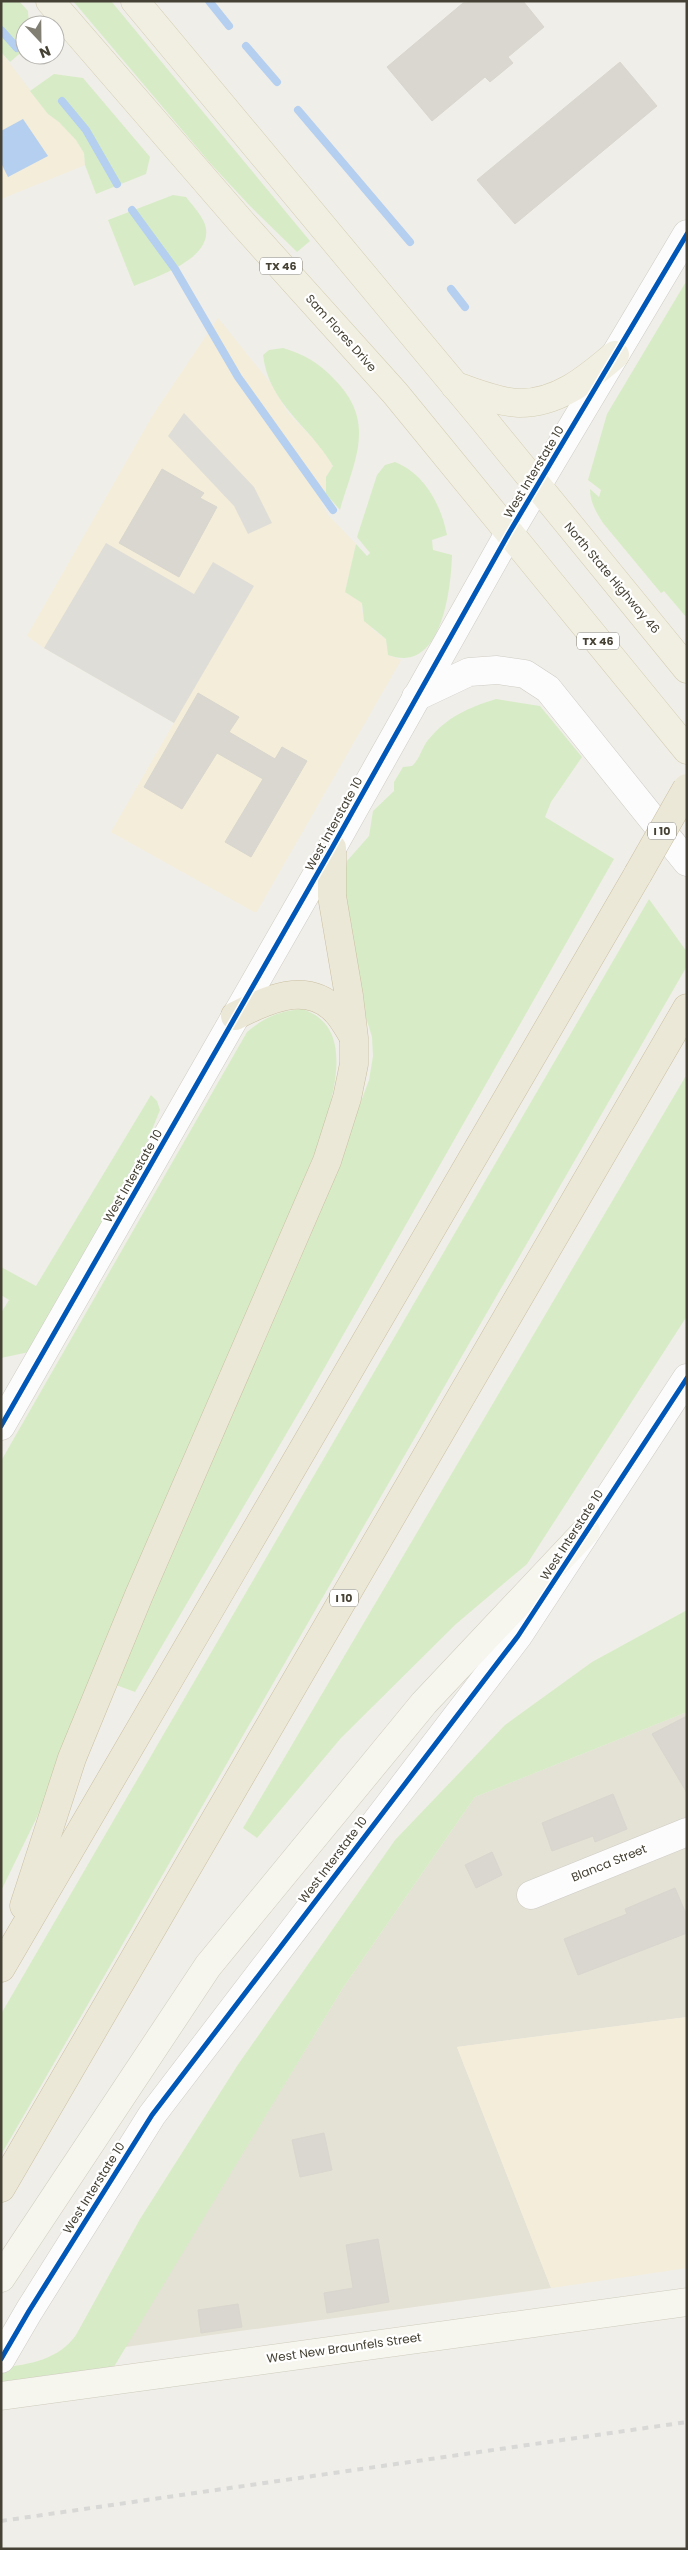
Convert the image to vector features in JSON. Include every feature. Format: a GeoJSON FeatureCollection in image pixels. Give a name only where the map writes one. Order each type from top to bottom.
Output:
{"type":"FeatureCollection","features":[{"type":"Feature","properties":{"kind":"highway","name":"I 10"},"geometry":{"type":"LineString","coordinates":[[4,1963],[687,788]]}},
{"type":"Feature","properties":{"kind":"highway"},"geometry":{"type":"LineString","coordinates":[[4,1963],[76,1749],[139,1595],[326,1161],[351,1081],[354,1064],[354,1038],[332,896],[332,848]]}},
{"type":"Feature","properties":{"kind":"highway"},"geometry":{"type":"LineString","coordinates":[[235,1016],[260,1003],[282,996],[302,994],[320,999],[336,1010],[354,1038]]}},
{"type":"Feature","properties":{"kind":"highway","name":"I 10"},"geometry":{"type":"LineString","coordinates":[[1,2188],[687,1008]]}},
{"type":"Feature","properties":{"kind":"main road","name":"Sam Flores Drive"},"geometry":{"type":"LineString","coordinates":[[50,1],[224,202],[388,386],[509,533]]}},
{"type":"Feature","properties":{"kind":"main road"},"geometry":{"type":"LineString","coordinates":[[135,1],[537,487]]}},
{"type":"Feature","properties":{"kind":"main road"},"geometry":{"type":"LineString","coordinates":[[455,386],[517,403],[537,402],[555,397],[584,381],[615,355]]}},
{"type":"Feature","properties":{"kind":"main road","name":"North State Highway 46"},"geometry":{"type":"LineString","coordinates":[[537,487],[687,669]]}},
{"type":"Feature","properties":{"kind":"main road","name":"TX 46"},"geometry":{"type":"LineString","coordinates":[[509,533],[687,750]]}},
{"type":"Feature","properties":{"kind":"main road"},"geometry":{"type":"LineString","coordinates":[[1,2278],[208,1966],[424,1703],[586,1531]]}},
{"type":"Feature","properties":{"kind":"main road","name":"West New Braunfels Street"},"geometry":{"type":"LineString","coordinates":[[1,2396],[687,2302]]}},
{"type":"Feature","properties":{"kind":"street","name":"West Interstate 10"},"geometry":{"type":"LineString","coordinates":[[1,1426],[332,848],[509,533],[687,234]]}},
{"type":"Feature","properties":{"kind":"street"},"geometry":{"type":"LineString","coordinates":[[416,697],[469,672],[497,670],[525,674],[548,689],[687,862]]}},
{"type":"Feature","properties":{"kind":"street","name":"West Interstate 10"},"geometry":{"type":"LineString","coordinates":[[1,2359],[28,2311],[152,2115],[518,1636],[687,1378]]}},
{"type":"Feature","properties":{"kind":"street","name":"Blanca Street"},"geometry":{"type":"LineString","coordinates":[[531,1895],[687,1832]]}},
{"type":"Feature","properties":{"kind":"shaded area"},"geometry":{"type":"Polygon","coordinates":[[[1,52],[48,114],[59,122],[76,140],[84,153],[85,165],[1,199],[1,52]]]}},
{"type":"Feature","properties":{"kind":"shaded area"},"geometry":{"type":"Polygon","coordinates":[[[218,318],[271,384],[288,413],[320,446],[333,466],[326,477],[326,494],[321,502],[328,515],[356,544],[345,592],[362,603],[361,610],[373,630],[386,639],[388,655],[401,660],[256,913],[111,832],[174,723],[44,648],[27,636],[153,415],[218,318]]]}},
{"type":"Feature","properties":{"kind":"shaded area"},"geometry":{"type":"Polygon","coordinates":[[[184,413],[254,487],[272,523],[248,534],[234,506],[168,436],[184,413]]]}},
{"type":"Feature","properties":{"kind":"shaded area"},"geometry":{"type":"Polygon","coordinates":[[[106,543],[194,594],[213,562],[254,586],[174,723],[44,648],[106,543]]]}},
{"type":"Feature","properties":{"kind":"shaded area"},"geometry":{"type":"Polygon","coordinates":[[[687,1712],[687,2017],[457,2047],[551,2288],[125,2347],[343,1988],[475,1797],[687,1712]]]}},
{"type":"Feature","properties":{"kind":"shaded area"},"geometry":{"type":"Polygon","coordinates":[[[687,2017],[687,2268],[551,2288],[457,2047],[687,2017]]]}},
{"type":"Feature","properties":{"kind":"green space"},"geometry":{"type":"Polygon","coordinates":[[[1,1],[19,1],[28,11],[28,15],[15,15],[15,58],[10,62],[1,52],[1,1]]]}},
{"type":"Feature","properties":{"kind":"green space"},"geometry":{"type":"Polygon","coordinates":[[[73,1],[111,1],[310,241],[297,252],[250,206],[210,163],[73,1]]]}},
{"type":"Feature","properties":{"kind":"green space"},"geometry":{"type":"Polygon","coordinates":[[[54,74],[83,78],[150,157],[146,174],[96,194],[85,165],[84,153],[76,140],[59,122],[48,114],[30,91],[54,74]]]}},
{"type":"Feature","properties":{"kind":"green space"},"geometry":{"type":"Polygon","coordinates":[[[173,195],[186,197],[204,222],[206,234],[202,245],[183,264],[134,286],[108,220],[173,195]]]}},
{"type":"Feature","properties":{"kind":"green space"},"geometry":{"type":"Polygon","coordinates":[[[687,280],[687,618],[664,591],[661,593],[603,523],[592,503],[590,494],[590,489],[599,497],[601,490],[588,480],[607,414],[687,280]]]}},
{"type":"Feature","properties":{"kind":"green space"},"geometry":{"type":"Polygon","coordinates":[[[283,348],[304,356],[323,368],[347,395],[355,410],[359,426],[359,442],[340,510],[326,494],[326,477],[333,466],[324,452],[282,402],[273,388],[267,372],[263,355],[269,350],[283,348]]]}},
{"type":"Feature","properties":{"kind":"green space"},"geometry":{"type":"Polygon","coordinates":[[[395,462],[415,474],[430,492],[441,513],[447,535],[432,540],[433,550],[452,555],[449,589],[440,626],[431,642],[420,653],[406,658],[388,655],[386,639],[364,621],[362,603],[345,592],[356,544],[367,556],[370,553],[357,537],[377,475],[385,465],[395,462]]]}},
{"type":"Feature","properties":{"kind":"green space"},"geometry":{"type":"Polygon","coordinates":[[[496,699],[540,706],[582,757],[551,802],[545,817],[614,859],[309,1395],[135,1692],[116,1685],[341,1155],[369,1080],[373,1056],[372,1037],[363,1008],[346,908],[344,879],[347,861],[369,836],[373,811],[394,791],[394,782],[403,767],[412,766],[428,740],[451,719],[476,706],[496,699]]]}},
{"type":"Feature","properties":{"kind":"green space"},"geometry":{"type":"Polygon","coordinates":[[[649,899],[687,952],[687,966],[1,2155],[1,2014],[649,899]]]}},
{"type":"Feature","properties":{"kind":"green space"},"geometry":{"type":"Polygon","coordinates":[[[302,1009],[320,1018],[331,1032],[336,1049],[334,1089],[318,1145],[37,1817],[1,1891],[1,1461],[247,1032],[260,1022],[273,1016],[286,1011],[302,1009]]]}},
{"type":"Feature","properties":{"kind":"green space"},"geometry":{"type":"Polygon","coordinates":[[[687,1074],[687,1316],[527,1564],[456,1624],[341,1738],[257,1838],[243,1828],[687,1074]]]}},
{"type":"Feature","properties":{"kind":"green space"},"geometry":{"type":"Polygon","coordinates":[[[151,1095],[157,1101],[160,1110],[142,1154],[29,1352],[1,1358],[1,1313],[9,1300],[1,1295],[1,1267],[36,1286],[151,1095]]]}},
{"type":"Feature","properties":{"kind":"green space"},"geometry":{"type":"Polygon","coordinates":[[[687,1610],[687,1712],[475,1797],[343,1988],[112,2370],[1,2386],[1,2368],[43,2359],[61,2350],[76,2335],[140,2219],[237,2066],[395,1840],[505,1725],[592,1662],[687,1610]]]}},
{"type":"Feature","properties":{"kind":"water"},"geometry":{"type":"Polygon","coordinates":[[[23,119],[48,156],[8,177],[1,163],[1,131],[23,119]]]}},
{"type":"Feature","properties":{"kind":"building"},"geometry":{"type":"Polygon","coordinates":[[[523,1],[544,27],[508,57],[513,63],[490,82],[485,77],[432,121],[387,67],[463,3],[523,1]]]}},
{"type":"Feature","properties":{"kind":"building"},"geometry":{"type":"Polygon","coordinates":[[[620,62],[657,106],[515,224],[477,180],[620,62]]]}},
{"type":"Feature","properties":{"kind":"building"},"geometry":{"type":"Polygon","coordinates":[[[162,469],[204,493],[200,498],[217,507],[179,577],[119,543],[162,469]]]}},
{"type":"Feature","properties":{"kind":"building"},"geometry":{"type":"Polygon","coordinates":[[[198,693],[239,717],[229,732],[275,759],[282,747],[307,761],[251,857],[225,842],[263,779],[217,753],[182,809],[144,787],[198,693]]]}},
{"type":"Feature","properties":{"kind":"building"},"geometry":{"type":"Polygon","coordinates":[[[687,1716],[687,1793],[652,1734],[687,1716]]]}},
{"type":"Feature","properties":{"kind":"building"},"geometry":{"type":"Polygon","coordinates":[[[613,1794],[627,1829],[595,1842],[593,1836],[552,1851],[542,1823],[613,1794]]]}},
{"type":"Feature","properties":{"kind":"building"},"geometry":{"type":"Polygon","coordinates":[[[492,1852],[502,1875],[476,1888],[465,1865],[492,1852]]]}},
{"type":"Feature","properties":{"kind":"building"},"geometry":{"type":"Polygon","coordinates":[[[675,1888],[687,1916],[687,1933],[578,1975],[564,1939],[627,1914],[625,1909],[675,1888]]]}},
{"type":"Feature","properties":{"kind":"building"},"geometry":{"type":"Polygon","coordinates":[[[324,2133],[332,2170],[300,2177],[292,2140],[324,2133]]]}},
{"type":"Feature","properties":{"kind":"building"},"geometry":{"type":"Polygon","coordinates":[[[378,2239],[389,2302],[327,2313],[324,2293],[353,2288],[346,2245],[378,2239]]]}},
{"type":"Feature","properties":{"kind":"building"},"geometry":{"type":"Polygon","coordinates":[[[238,2304],[242,2327],[201,2333],[198,2310],[238,2304]]]}},
{"type":"Feature","properties":{"kind":"waterway"},"geometry":{"type":"LineString","coordinates":[[209,1],[229,26]]}},
{"type":"Feature","properties":{"kind":"waterway"},"geometry":{"type":"LineString","coordinates":[[1,30],[15,46]]}},
{"type":"Feature","properties":{"kind":"waterway"},"geometry":{"type":"LineString","coordinates":[[246,46],[277,82]]}},
{"type":"Feature","properties":{"kind":"waterway"},"geometry":{"type":"LineString","coordinates":[[62,101],[86,130],[117,184]]}},
{"type":"Feature","properties":{"kind":"waterway"},"geometry":{"type":"LineString","coordinates":[[298,110],[410,242]]}},
{"type":"Feature","properties":{"kind":"waterway"},"geometry":{"type":"LineString","coordinates":[[132,210],[175,269],[238,377],[333,510]]}},
{"type":"Feature","properties":{"kind":"waterway"},"geometry":{"type":"LineString","coordinates":[[451,289],[465,307]]}},
{"type":"Feature","properties":{"kind":"railway"},"geometry":{"type":"LineString","coordinates":[[1,2521],[687,2422]]}},
{"type":"Feature","properties":{"kind":"cycle path"},"geometry":{"type":"LineString","coordinates":[[1,1426],[332,848],[509,533],[687,234]]}},
{"type":"Feature","properties":{"kind":"cycle path"},"geometry":{"type":"LineString","coordinates":[[1,2359],[152,2115],[518,1636],[687,1378]]}}]}
